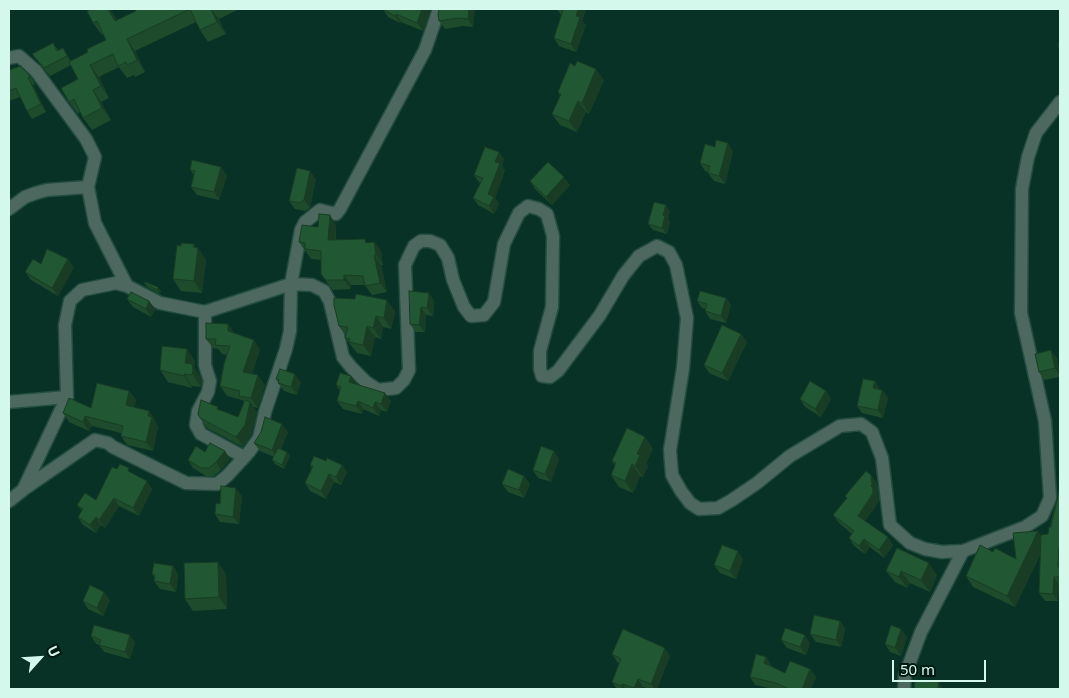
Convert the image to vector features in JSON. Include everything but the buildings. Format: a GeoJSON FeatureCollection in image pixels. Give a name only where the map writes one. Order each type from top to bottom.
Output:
{"type":"FeatureCollection","features":[{"type":"Feature","properties":{"kind":"street"},"geometry":{"type":"LineString","coordinates":[[9,500],[95,440],[108,443],[186,483],[217,484],[250,452],[259,438],[265,412],[286,349],[290,330],[291,284],[301,230],[306,222],[320,210],[336,214],[340,209],[425,50],[439,9]]}},
{"type":"Feature","properties":{"kind":"street"},"geometry":{"type":"LineString","coordinates":[[12,56],[36,71],[86,139],[95,158],[88,188],[95,222],[128,286]]}},
{"type":"Feature","properties":{"kind":"street"},"geometry":{"type":"LineString","coordinates":[[23,490],[67,397],[65,325],[70,301],[82,290],[101,285],[116,284],[128,286],[160,303],[205,312],[291,284],[312,285],[324,291],[330,302],[343,357],[366,382],[378,390],[396,388],[404,380],[408,370],[404,265],[414,246],[421,241],[430,241],[440,245],[448,258],[464,307],[472,316],[484,315],[494,302],[504,244],[519,213],[528,206],[539,209],[547,214],[553,236],[552,306],[540,351],[542,376],[550,377],[558,372],[600,316],[623,276],[639,256],[657,246],[670,252],[676,265],[687,318],[683,368],[670,450],[672,475],[690,503],[699,509],[718,508],[751,488],[790,456],[840,426],[862,424],[872,432],[882,458],[890,525],[910,543],[925,549],[942,552],[963,551],[1025,527],[1042,516],[1050,498],[1045,421],[1021,313],[1022,188],[1028,158],[1036,133],[1060,102]]}},
{"type":"Feature","properties":{"kind":"street"},"geometry":{"type":"LineString","coordinates":[[9,208],[41,191],[88,188]]}},
{"type":"Feature","properties":{"kind":"street"},"geometry":{"type":"LineString","coordinates":[[205,312],[205,365],[210,381],[208,392],[198,411],[196,425],[201,434],[244,457]]}},
{"type":"Feature","properties":{"kind":"street"},"geometry":{"type":"LineString","coordinates":[[9,402],[67,397]]}},
{"type":"Feature","properties":{"kind":"street"},"geometry":{"type":"LineString","coordinates":[[904,689],[905,675],[921,632],[963,551]]}}]}
